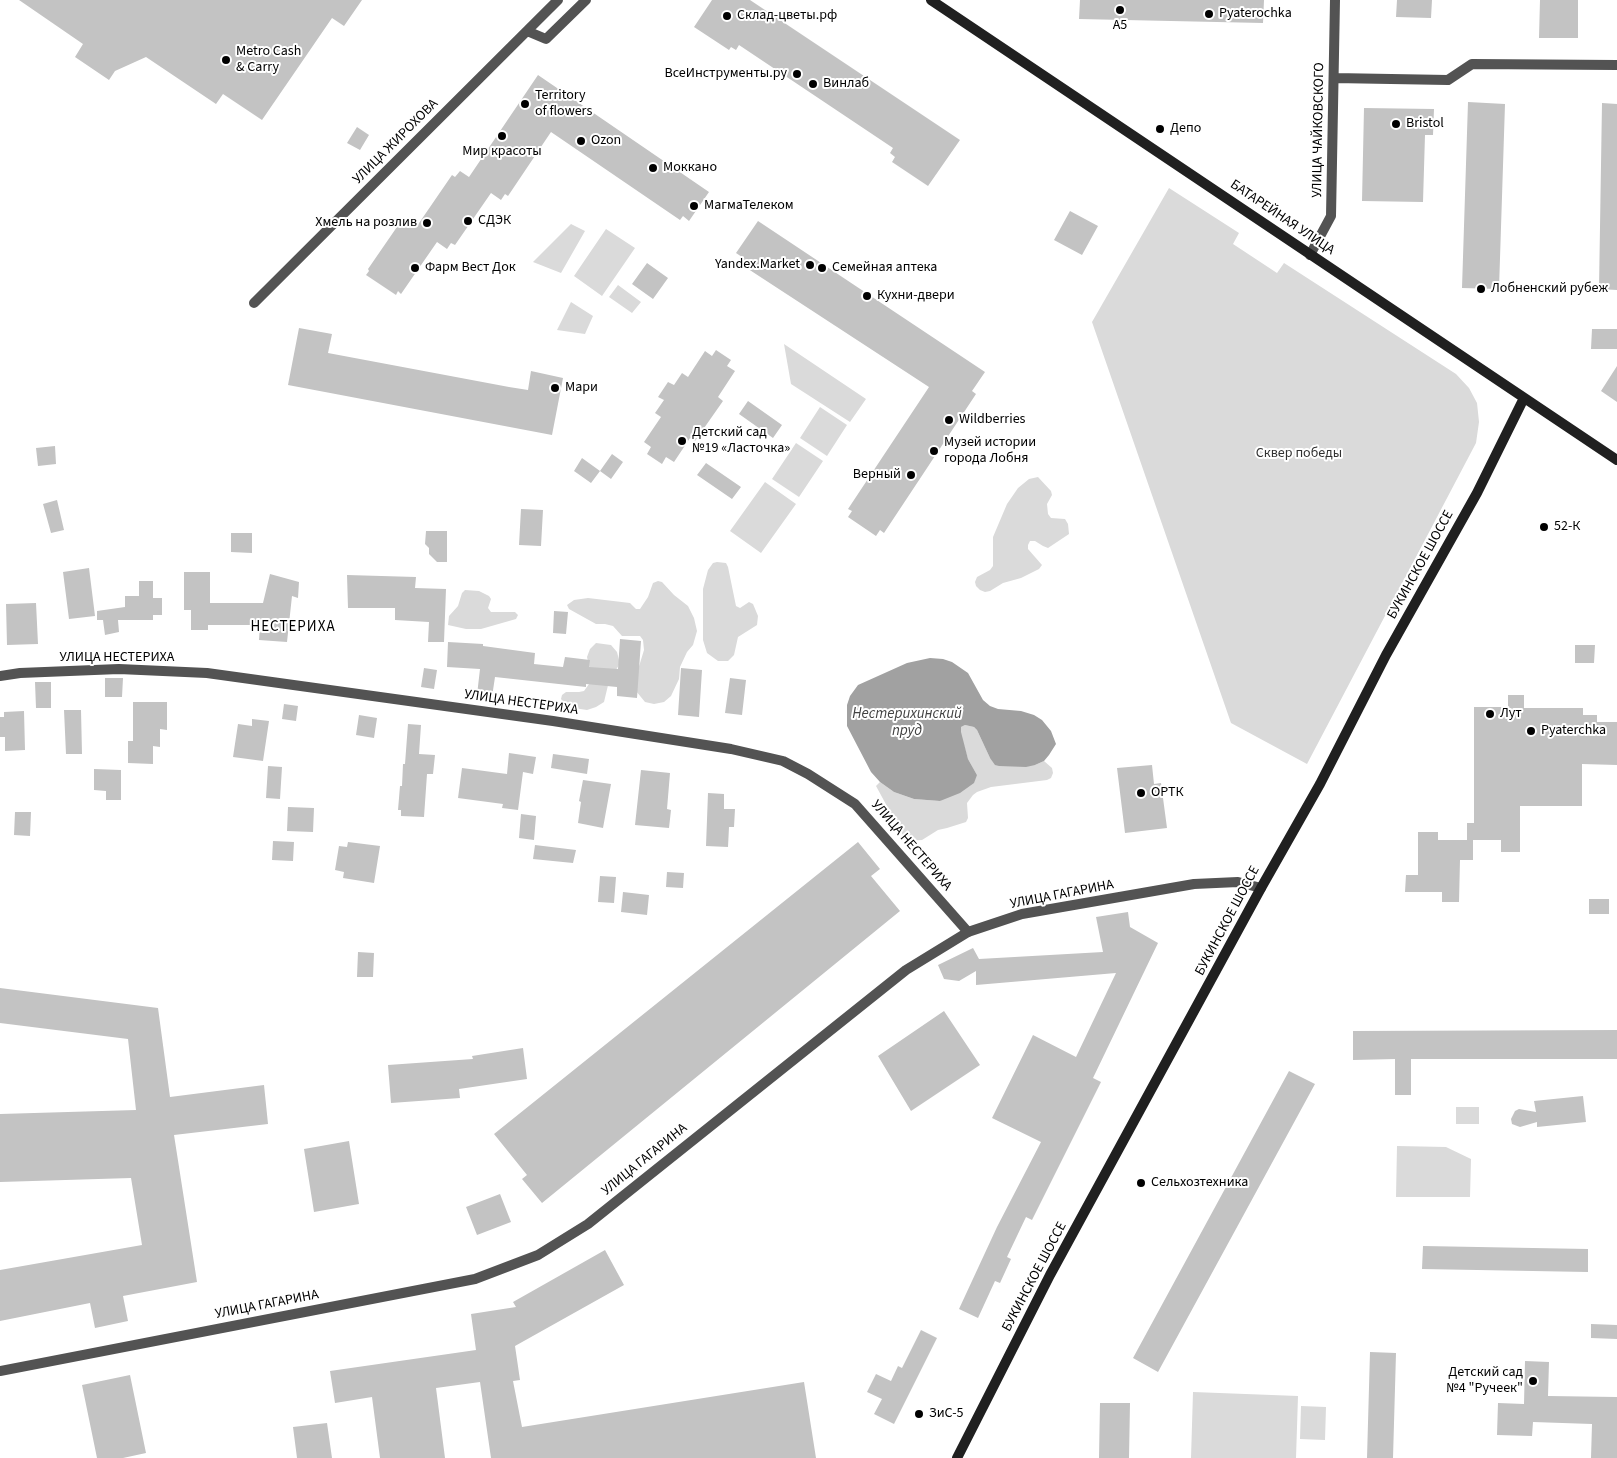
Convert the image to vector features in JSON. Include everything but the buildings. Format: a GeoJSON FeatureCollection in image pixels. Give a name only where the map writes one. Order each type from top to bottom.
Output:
{"type":"FeatureCollection","features":[{"type":"Feature","properties":{"kind":"main road","name":"БАТАРЕЙНАЯ УЛИЦА"},"geometry":{"type":"LineString","coordinates":[[931,0],[1617,460]]}},
{"type":"Feature","properties":{"kind":"main road","name":"БУКИНСКОЕ ШОССЕ"},"geometry":{"type":"LineString","coordinates":[[957,1458],[1050,1275],[1261,888],[1320,784],[1386,656],[1472,501],[1524,398]]}},
{"type":"Feature","properties":{"kind":"street","name":"УЛИЦА ЖИРОХОВА"},"geometry":{"type":"LineString","coordinates":[[254,303],[558,0]]}},
{"type":"Feature","properties":{"kind":"street"},"geometry":{"type":"LineString","coordinates":[[527,31],[546,39],[586,0]]}},
{"type":"Feature","properties":{"kind":"street","name":"УЛИЦА ЧАЙКОВСКОГО"},"geometry":{"type":"LineString","coordinates":[[1310,255],[1331,216],[1335,0]]}},
{"type":"Feature","properties":{"kind":"street"},"geometry":{"type":"LineString","coordinates":[[1334,78],[1448,80],[1472,64],[1617,65]]}},
{"type":"Feature","properties":{"kind":"street","name":"УЛИЦА НЕСТЕРИХА"},"geometry":{"type":"LineString","coordinates":[[0,676],[20,673],[119,669],[207,674],[553,721],[732,749],[783,761],[808,774],[855,804],[968,932]]}},
{"type":"Feature","properties":{"kind":"street","name":"УЛИЦА ГАГАРИНА"},"geometry":{"type":"LineString","coordinates":[[0,1371],[476,1279],[538,1255],[588,1224],[906,970],[968,932],[1022,914],[1194,884],[1238,882],[1261,888]]}},
{"type":"Feature","properties":{"kind":"green space","name":"Сквер победы"},"geometry":{"type":"Polygon","coordinates":[[[1169,188],[1239,233],[1233,244],[1277,273],[1284,263],[1456,374],[1469,388],[1477,403],[1479,422],[1476,443],[1307,764],[1231,723],[1092,322],[1169,188]]]}},
{"type":"Feature","properties":{"kind":"green space"},"geometry":{"type":"Polygon","coordinates":[[[571,224],[585,231],[561,273],[533,262],[571,224]]]}},
{"type":"Feature","properties":{"kind":"green space"},"geometry":{"type":"Polygon","coordinates":[[[606,229],[635,248],[602,296],[574,276],[606,229]]]}},
{"type":"Feature","properties":{"kind":"green space"},"geometry":{"type":"Polygon","coordinates":[[[618,285],[641,302],[632,313],[609,297],[618,285]]]}},
{"type":"Feature","properties":{"kind":"green space"},"geometry":{"type":"Polygon","coordinates":[[[571,302],[593,316],[585,334],[557,330],[571,302]]]}},
{"type":"Feature","properties":{"kind":"green space"},"geometry":{"type":"Polygon","coordinates":[[[784,344],[866,399],[850,422],[791,384],[784,344]]]}},
{"type":"Feature","properties":{"kind":"green space"},"geometry":{"type":"Polygon","coordinates":[[[820,407],[847,425],[827,456],[800,438],[820,407]]]}},
{"type":"Feature","properties":{"kind":"green space"},"geometry":{"type":"Polygon","coordinates":[[[796,443],[823,461],[799,497],[772,479],[796,443]]]}},
{"type":"Feature","properties":{"kind":"green space"},"geometry":{"type":"Polygon","coordinates":[[[1038,477],[1051,491],[1052,495],[1047,504],[1048,514],[1051,518],[1065,519],[1068,524],[1069,534],[1048,548],[1035,541],[1030,541],[1028,549],[1042,565],[1039,569],[1021,578],[1003,583],[990,591],[980,590],[975,582],[977,577],[990,570],[993,566],[993,537],[1007,504],[1018,488],[1029,479],[1038,477]]]}},
{"type":"Feature","properties":{"kind":"green space"},"geometry":{"type":"Polygon","coordinates":[[[765,482],[796,504],[761,553],[730,531],[765,482]]]}},
{"type":"Feature","properties":{"kind":"green space"},"geometry":{"type":"Polygon","coordinates":[[[713,563],[726,563],[728,567],[736,606],[740,608],[749,602],[753,604],[758,616],[757,625],[738,637],[734,655],[728,661],[718,661],[707,653],[703,640],[703,589],[708,570],[713,563]]]}},
{"type":"Feature","properties":{"kind":"green space"},"geometry":{"type":"Polygon","coordinates":[[[662,582],[688,606],[694,618],[697,631],[693,645],[687,652],[680,667],[679,679],[671,696],[664,702],[654,704],[645,702],[636,691],[637,673],[644,650],[643,640],[640,636],[622,636],[613,626],[596,624],[569,609],[567,605],[574,600],[588,598],[630,603],[636,609],[640,609],[648,597],[653,583],[662,582]]]}},
{"type":"Feature","properties":{"kind":"green space"},"geometry":{"type":"Polygon","coordinates":[[[465,590],[479,591],[489,596],[491,599],[488,608],[491,612],[515,612],[518,615],[516,619],[481,629],[466,629],[448,625],[449,616],[458,606],[462,593],[465,590]]]}},
{"type":"Feature","properties":{"kind":"green space"},"geometry":{"type":"Polygon","coordinates":[[[596,643],[611,645],[617,652],[619,660],[619,665],[609,681],[604,702],[587,710],[567,707],[561,699],[562,695],[566,692],[584,691],[589,684],[591,675],[587,657],[590,649],[596,643]]]}},
{"type":"Feature","properties":{"kind":"green space"},"geometry":{"type":"Polygon","coordinates":[[[965,725],[974,727],[977,730],[990,758],[1035,765],[1044,761],[1052,768],[1051,778],[991,787],[977,792],[967,803],[968,818],[966,822],[938,830],[922,840],[906,841],[876,786],[880,782],[894,792],[914,799],[940,801],[977,775],[968,759],[960,732],[961,727],[965,725]]]}},
{"type":"Feature","properties":{"kind":"green space"},"geometry":{"type":"Polygon","coordinates":[[[1456,1107],[1479,1107],[1479,1124],[1456,1124],[1456,1107]]]}},
{"type":"Feature","properties":{"kind":"green space"},"geometry":{"type":"Polygon","coordinates":[[[1397,1146],[1446,1147],[1471,1159],[1470,1197],[1396,1197],[1397,1146]]]}},
{"type":"Feature","properties":{"kind":"green space"},"geometry":{"type":"Polygon","coordinates":[[[1193,1392],[1298,1396],[1296,1458],[1191,1458],[1193,1392]]]}},
{"type":"Feature","properties":{"kind":"green space"},"geometry":{"type":"Polygon","coordinates":[[[1301,1406],[1326,1407],[1325,1440],[1300,1439],[1301,1406]]]}},
{"type":"Feature","properties":{"kind":"water","name":"Нестерихинский пруд"},"geometry":{"type":"Polygon","coordinates":[[[930,658],[952,662],[968,673],[983,700],[990,706],[998,709],[1021,711],[1042,720],[1051,731],[1056,744],[1044,761],[1026,767],[995,765],[977,730],[974,727],[965,725],[961,727],[961,732],[968,759],[977,775],[974,783],[960,793],[940,801],[914,799],[894,792],[880,782],[871,772],[847,726],[847,705],[850,696],[858,685],[907,663],[930,658]]]}},
{"type":"Feature","properties":{"kind":"place","name":"А5"},"geometry":{"type":"Point","coordinates":[1120,10]}},
{"type":"Feature","properties":{"kind":"place","name":"Pyaterochka"},"geometry":{"type":"Point","coordinates":[1209,14]}},
{"type":"Feature","properties":{"kind":"place","name":"Склад-цветы.рф"},"geometry":{"type":"Point","coordinates":[727,16]}},
{"type":"Feature","properties":{"kind":"place","name":"Metro Cash & Carry"},"geometry":{"type":"Point","coordinates":[226,60]}},
{"type":"Feature","properties":{"kind":"place","name":"ВсеИнструменты.ру"},"geometry":{"type":"Point","coordinates":[797,74]}},
{"type":"Feature","properties":{"kind":"place","name":"Винлаб"},"geometry":{"type":"Point","coordinates":[813,84]}},
{"type":"Feature","properties":{"kind":"place","name":"Territory of flowers"},"geometry":{"type":"Point","coordinates":[525,104]}},
{"type":"Feature","properties":{"kind":"place","name":"Bristol"},"geometry":{"type":"Point","coordinates":[1396,124]}},
{"type":"Feature","properties":{"kind":"place","name":"Депо"},"geometry":{"type":"Point","coordinates":[1160,129]}},
{"type":"Feature","properties":{"kind":"place","name":"Мир красоты"},"geometry":{"type":"Point","coordinates":[502,136]}},
{"type":"Feature","properties":{"kind":"place","name":"Ozon"},"geometry":{"type":"Point","coordinates":[581,141]}},
{"type":"Feature","properties":{"kind":"place","name":"Моккано"},"geometry":{"type":"Point","coordinates":[653,168]}},
{"type":"Feature","properties":{"kind":"place","name":"МагмаТелеком"},"geometry":{"type":"Point","coordinates":[694,206]}},
{"type":"Feature","properties":{"kind":"place","name":"СДЭК"},"geometry":{"type":"Point","coordinates":[468,221]}},
{"type":"Feature","properties":{"kind":"place","name":"Хмель на розлив"},"geometry":{"type":"Point","coordinates":[427,223]}},
{"type":"Feature","properties":{"kind":"place","name":"Yandex.Market"},"geometry":{"type":"Point","coordinates":[810,265]}},
{"type":"Feature","properties":{"kind":"place","name":"Фарм Вест Док"},"geometry":{"type":"Point","coordinates":[415,268]}},
{"type":"Feature","properties":{"kind":"place","name":"Семейная аптека"},"geometry":{"type":"Point","coordinates":[822,268]}},
{"type":"Feature","properties":{"kind":"place","name":"Лобненский рубеж"},"geometry":{"type":"Point","coordinates":[1481,289]}},
{"type":"Feature","properties":{"kind":"place","name":"Кухни-двери"},"geometry":{"type":"Point","coordinates":[867,296]}},
{"type":"Feature","properties":{"kind":"place","name":"Мари"},"geometry":{"type":"Point","coordinates":[555,388]}},
{"type":"Feature","properties":{"kind":"place","name":"Wildberries"},"geometry":{"type":"Point","coordinates":[949,420]}},
{"type":"Feature","properties":{"kind":"place","name":"Детский сад №19 «Ласточка»"},"geometry":{"type":"Point","coordinates":[682,441]}},
{"type":"Feature","properties":{"kind":"place","name":"Музей истории города Лобня"},"geometry":{"type":"Point","coordinates":[934,451]}},
{"type":"Feature","properties":{"kind":"place","name":"Верный"},"geometry":{"type":"Point","coordinates":[911,475]}},
{"type":"Feature","properties":{"kind":"place","name":"52-К"},"geometry":{"type":"Point","coordinates":[1544,527]}},
{"type":"Feature","properties":{"kind":"place","name":"Лут"},"geometry":{"type":"Point","coordinates":[1490,714]}},
{"type":"Feature","properties":{"kind":"place","name":"Pyaterchka"},"geometry":{"type":"Point","coordinates":[1531,731]}},
{"type":"Feature","properties":{"kind":"place","name":"ОРТК"},"geometry":{"type":"Point","coordinates":[1141,793]}},
{"type":"Feature","properties":{"kind":"place","name":"Сельхозтехника"},"geometry":{"type":"Point","coordinates":[1141,1183]}},
{"type":"Feature","properties":{"kind":"place","name":"Детский сад №4 \"Ручеек\""},"geometry":{"type":"Point","coordinates":[1533,1381]}},
{"type":"Feature","properties":{"kind":"place","name":"ЗиС-5"},"geometry":{"type":"Point","coordinates":[919,1414]}},
{"type":"Feature","properties":{"kind":"district","name":"НЕСТЕРИХА"},"geometry":{"type":"Point","coordinates":[293,628]}}]}
